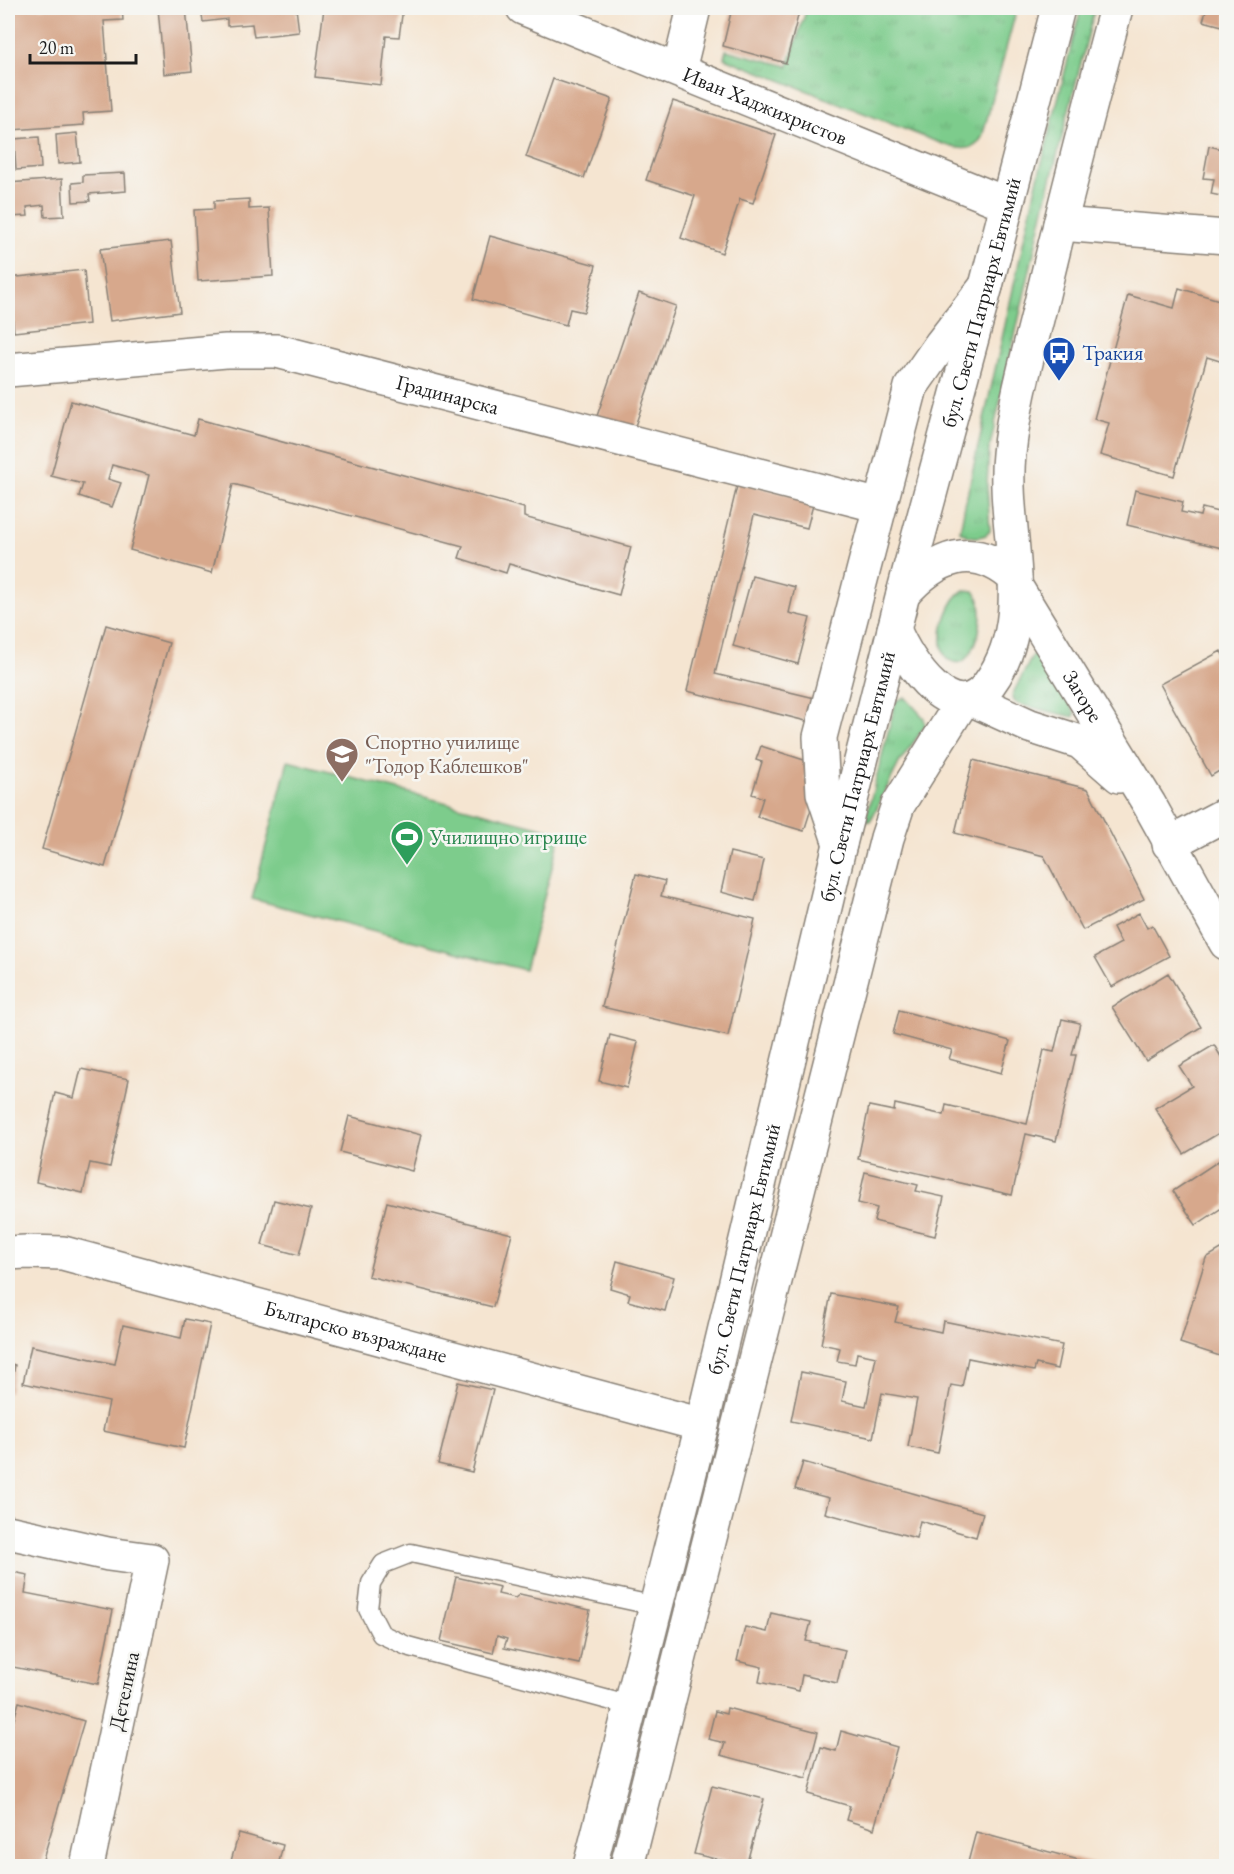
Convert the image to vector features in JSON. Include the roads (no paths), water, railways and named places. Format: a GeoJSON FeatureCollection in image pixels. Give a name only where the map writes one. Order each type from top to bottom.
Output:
{"type":"FeatureCollection","features":[{"type":"Feature","properties":{"kind":"street","name":"Иван Хаджихристов"},"geometry":{"type":"LineString","coordinates":[[523,8],[1007,204]]}},
{"type":"Feature","properties":{"kind":"street"},"geometry":{"type":"LineString","coordinates":[[679,70],[694,8]]}},
{"type":"Feature","properties":{"kind":"street","name":"бул. Свети Патриарх Евтимий"},"geometry":{"type":"LineString","coordinates":[[903,594],[987,286],[1058,8]]}},
{"type":"Feature","properties":{"kind":"street"},"geometry":{"type":"LineString","coordinates":[[1016,583],[1000,566],[989,561],[964,556],[950,558],[936,564],[903,594],[894,629],[907,655],[930,684],[940,692],[967,701],[989,685],[1004,657],[1012,627],[1016,583],[1008,510],[1009,455],[1015,410],[1116,8]]}},
{"type":"Feature","properties":{"kind":"street"},"geometry":{"type":"LineString","coordinates":[[1060,224],[1227,237]]}},
{"type":"Feature","properties":{"kind":"street"},"geometry":{"type":"LineString","coordinates":[[840,844],[823,793],[820,737],[911,387],[941,344],[987,286]]}},
{"type":"Feature","properties":{"kind":"street","name":"Градинарска"},"geometry":{"type":"LineString","coordinates":[[8,370],[226,351],[277,351],[880,506]]}},
{"type":"Feature","properties":{"kind":"street","name":"Загоре"},"geometry":{"type":"LineString","coordinates":[[1016,583],[1149,804],[1169,844],[1227,944]]}},
{"type":"Feature","properties":{"kind":"street","name":"бул. Свети Патриарх Евтимий"},"geometry":{"type":"LineString","coordinates":[[590,1866],[702,1425],[840,844],[894,629]]}},
{"type":"Feature","properties":{"kind":"street","name":"бул. Свети Патриарх Евтимий"},"geometry":{"type":"LineString","coordinates":[[627,1866],[887,838],[898,804],[967,701]]}},
{"type":"Feature","properties":{"kind":"street","name":"Загоре"},"geometry":{"type":"LineString","coordinates":[[967,701],[1029,726],[1080,742],[1149,804]]}},
{"type":"Feature","properties":{"kind":"street"},"geometry":{"type":"LineString","coordinates":[[1169,844],[1227,814]]}},
{"type":"Feature","properties":{"kind":"street","name":"Българско възраждане"},"geometry":{"type":"LineString","coordinates":[[8,1253],[26,1251],[63,1253],[702,1425]]}},
{"type":"Feature","properties":{"kind":"street","name":"Детелина"},"geometry":{"type":"LineString","coordinates":[[8,1532],[108,1554],[152,1560],[87,1866]]}},
{"type":"Feature","properties":{"kind":"lane"},"geometry":{"type":"LineString","coordinates":[[631,1706],[407,1647],[381,1634],[368,1609],[371,1583],[383,1564],[411,1553],[656,1606]]}},
{"type":"Feature","properties":{"kind":"place","name":"Тракия"},"geometry":{"type":"Point","coordinates":[1059,382]}},
{"type":"Feature","properties":{"kind":"place","name":"Спортно училище \"Тодор Каблешков\""},"geometry":{"type":"Point","coordinates":[342,783]}},
{"type":"Feature","properties":{"kind":"place","name":"Училищно игрище"},"geometry":{"type":"Point","coordinates":[407,866]}}]}
